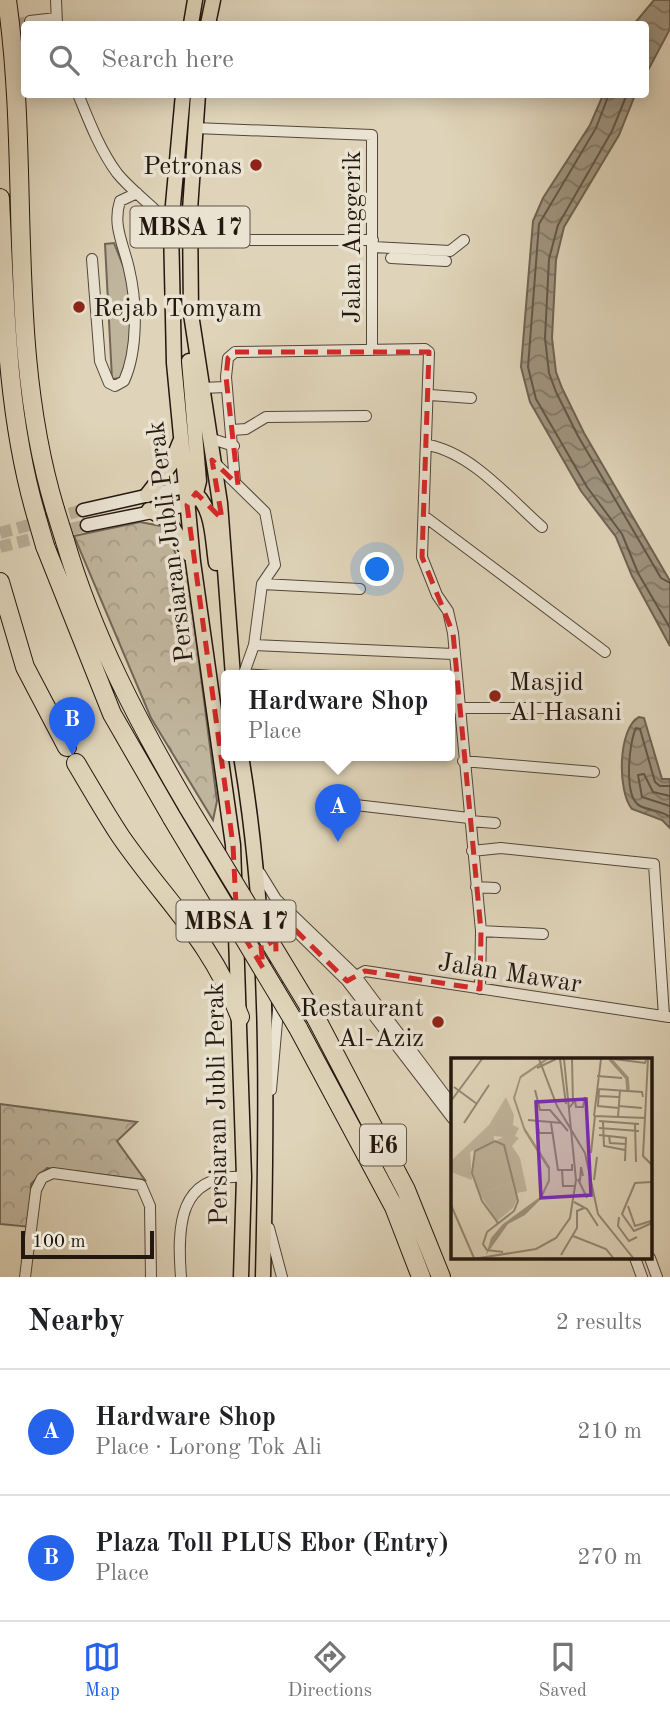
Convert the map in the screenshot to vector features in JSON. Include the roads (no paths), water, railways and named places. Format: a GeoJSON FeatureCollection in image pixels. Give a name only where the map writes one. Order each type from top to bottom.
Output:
{"type":"FeatureCollection","features":[{"type":"Feature","properties":{"kind":"highway","name":"E6"},"geometry":{"type":"LineString","coordinates":[[7,0],[24,326],[34,419],[65,541],[91,617],[121,689],[188,807],[316,1018],[406,1189],[441,1277]]}},
{"type":"Feature","properties":{"kind":"highway","name":"E6"},"geometry":{"type":"LineString","coordinates":[[0,198],[8,344],[18,432],[45,546],[112,714],[299,1028],[394,1207],[421,1277]]}},
{"type":"Feature","properties":{"kind":"highway"},"geometry":{"type":"LineString","coordinates":[[0,582],[25,667],[71,755],[121,837],[213,957],[228,983],[240,1017]]}},
{"type":"Feature","properties":{"kind":"main road"},"geometry":{"type":"LineString","coordinates":[[192,21],[195,0]]}},
{"type":"Feature","properties":{"kind":"main road"},"geometry":{"type":"LineString","coordinates":[[208,21],[212,0]]}},
{"type":"Feature","properties":{"kind":"main road","name":"Persiaran Jubli Perak"},"geometry":{"type":"LineString","coordinates":[[183,98],[171,227],[174,363],[180,440],[190,495],[193,562],[221,760]]}},
{"type":"Feature","properties":{"kind":"main road","name":"Persiaran Jubli Perak"},"geometry":{"type":"LineString","coordinates":[[198,98],[190,210],[191,314],[239,670]]}},
{"type":"Feature","properties":{"kind":"main road"},"geometry":{"type":"LineString","coordinates":[[87,525],[149,510],[190,495],[199,481],[190,399],[191,314]]}},
{"type":"Feature","properties":{"kind":"main road"},"geometry":{"type":"LineString","coordinates":[[147,495],[171,464],[180,440]]}},
{"type":"Feature","properties":{"kind":"main road"},"geometry":{"type":"LineString","coordinates":[[83,510],[147,495],[190,495],[209,513],[217,568],[228,597]]}},
{"type":"Feature","properties":{"kind":"main road"},"geometry":{"type":"LineString","coordinates":[[149,510],[168,520],[193,562]]}},
{"type":"Feature","properties":{"kind":"main road","name":"Persiaran Jubli Perak"},"geometry":{"type":"LineString","coordinates":[[221,761],[233,845],[240,1017],[244,1177],[241,1277]]}},
{"type":"Feature","properties":{"kind":"main road","name":"Persiaran Jubli Perak"},"geometry":{"type":"LineString","coordinates":[[243,761],[252,822],[265,1004],[263,1277]]}},
{"type":"Feature","properties":{"kind":"street"},"geometry":{"type":"LineString","coordinates":[[30,21],[57,21],[56,0]]}},
{"type":"Feature","properties":{"kind":"street"},"geometry":{"type":"LineString","coordinates":[[80,98],[92,128],[117,172],[159,211],[171,227]]}},
{"type":"Feature","properties":{"kind":"street","name":"Jalan Anggerik"},"geometry":{"type":"LineString","coordinates":[[194,128],[372,135],[372,350]]}},
{"type":"Feature","properties":{"kind":"street"},"geometry":{"type":"LineString","coordinates":[[92,259],[100,361],[103,374],[115,386],[124,381],[133,348],[131,280],[116,225],[117,212],[120,201],[137,193]]}},
{"type":"Feature","properties":{"kind":"street"},"geometry":{"type":"LineString","coordinates":[[230,240],[373,243],[406,254],[446,261]]}},
{"type":"Feature","properties":{"kind":"street"},"geometry":{"type":"LineString","coordinates":[[391,258],[406,254],[450,251],[464,240]]}},
{"type":"Feature","properties":{"kind":"street"},"geometry":{"type":"LineString","coordinates":[[235,482],[226,365],[228,358],[235,352],[425,349],[430,358],[430,395],[422,557],[437,595],[447,611],[453,633],[453,670]]}},
{"type":"Feature","properties":{"kind":"street"},"geometry":{"type":"LineString","coordinates":[[200,388],[227,387]]}},
{"type":"Feature","properties":{"kind":"street"},"geometry":{"type":"LineString","coordinates":[[430,395],[471,398]]}},
{"type":"Feature","properties":{"kind":"street"},"geometry":{"type":"LineString","coordinates":[[232,430],[246,429],[266,417],[366,416]]}},
{"type":"Feature","properties":{"kind":"street"},"geometry":{"type":"LineString","coordinates":[[209,438],[234,446]]}},
{"type":"Feature","properties":{"kind":"street"},"geometry":{"type":"LineString","coordinates":[[428,445],[446,449],[468,463],[542,527]]}},
{"type":"Feature","properties":{"kind":"street"},"geometry":{"type":"LineString","coordinates":[[212,460],[265,512],[275,565],[262,584],[254,645],[242,670]]}},
{"type":"Feature","properties":{"kind":"street"},"geometry":{"type":"LineString","coordinates":[[424,516],[605,652]]}},
{"type":"Feature","properties":{"kind":"street"},"geometry":{"type":"LineString","coordinates":[[262,584],[360,589]]}},
{"type":"Feature","properties":{"kind":"street"},"geometry":{"type":"LineString","coordinates":[[254,645],[453,654]]}},
{"type":"Feature","properties":{"kind":"street"},"geometry":{"type":"LineString","coordinates":[[455,708],[545,708]]}},
{"type":"Feature","properties":{"kind":"street"},"geometry":{"type":"LineString","coordinates":[[455,714],[463,761],[481,931],[480,989]]}},
{"type":"Feature","properties":{"kind":"street"},"geometry":{"type":"LineString","coordinates":[[463,761],[594,772]]}},
{"type":"Feature","properties":{"kind":"street"},"geometry":{"type":"LineString","coordinates":[[338,803],[495,823]]}},
{"type":"Feature","properties":{"kind":"street"},"geometry":{"type":"LineString","coordinates":[[472,851],[501,848],[654,864],[667,1017]]}},
{"type":"Feature","properties":{"kind":"street"},"geometry":{"type":"LineString","coordinates":[[254,856],[263,882],[276,899],[351,978],[451,1103]]}},
{"type":"Feature","properties":{"kind":"street"},"geometry":{"type":"LineString","coordinates":[[476,887],[495,888]]}},
{"type":"Feature","properties":{"kind":"street"},"geometry":{"type":"LineString","coordinates":[[264,1139],[278,1010],[275,935],[278,929],[285,927],[294,929],[351,978],[451,1116]]}},
{"type":"Feature","properties":{"kind":"street"},"geometry":{"type":"LineString","coordinates":[[481,931],[543,934]]}},
{"type":"Feature","properties":{"kind":"street","name":"Jalan Mawar"},"geometry":{"type":"LineString","coordinates":[[351,978],[365,971],[667,1017]]}},
{"type":"Feature","properties":{"kind":"street"},"geometry":{"type":"LineString","coordinates":[[25,1277],[36,1190],[42,1178],[53,1173],[141,1185],[150,1206],[152,1277]]}},
{"type":"Feature","properties":{"kind":"street"},"geometry":{"type":"LineString","coordinates":[[181,1277],[179,1232],[182,1212],[187,1203],[203,1186],[219,1177],[244,1177]]}},
{"type":"Feature","properties":{"kind":"street"},"geometry":{"type":"LineString","coordinates":[[265,1210],[282,1277]]}},
{"type":"Feature","properties":{"kind":"street"},"geometry":{"type":"LineString","coordinates":[[636,1260],[642,1277]]}},
{"type":"Feature","properties":{"kind":"street"},"geometry":{"type":"LineString","coordinates":[[651,1260],[657,1277]]}},
{"type":"Feature","properties":{"kind":"water"},"geometry":{"type":"Polygon","coordinates":[[[654,0],[670,0],[670,29],[649,68],[649,21],[636,21],[654,0]]]}},
{"type":"Feature","properties":{"kind":"water"},"geometry":{"type":"Polygon","coordinates":[[[602,98],[634,98],[619,135],[564,227],[556,260],[552,338],[556,372],[584,433],[670,581],[670,646],[632,576],[616,537],[581,491],[530,402],[521,367],[533,221],[543,198],[590,125],[602,98]]]}},
{"type":"Feature","properties":{"kind":"water"},"geometry":{"type":"Polygon","coordinates":[[[639,717],[644,718],[662,779],[670,779],[670,828],[662,820],[632,809],[627,800],[622,775],[624,746],[632,723],[639,717]]]}},
{"type":"Feature","properties":{"kind":"tunnel"},"geometry":{"type":"LineString","coordinates":[[0,25],[21,22]]}},
{"type":"Feature","properties":{"kind":"tunnel"},"geometry":{"type":"LineString","coordinates":[[0,533],[83,510]]}},
{"type":"Feature","properties":{"kind":"tunnel"},"geometry":{"type":"LineString","coordinates":[[0,547],[87,525]]}},
{"type":"Feature","properties":{"kind":"place","name":"Petronas"},"geometry":{"type":"Point","coordinates":[256,165]}},
{"type":"Feature","properties":{"kind":"place","name":"Rejab Tomyam"},"geometry":{"type":"Point","coordinates":[79,307]}},
{"type":"Feature","properties":{"kind":"place","name":"Masjid Al Hasani"},"geometry":{"type":"Point","coordinates":[495,696]}},
{"type":"Feature","properties":{"kind":"place","name":"Plaza Toll PLUS Ebor (Entry)"},"geometry":{"type":"Point","coordinates":[72,755]}},
{"type":"Feature","properties":{"kind":"place","name":"Hardware Shop"},"geometry":{"type":"Point","coordinates":[338,842]}},
{"type":"Feature","properties":{"kind":"place","name":"Restaurant Al-Aziz"},"geometry":{"type":"Point","coordinates":[438,1022]}}]}
